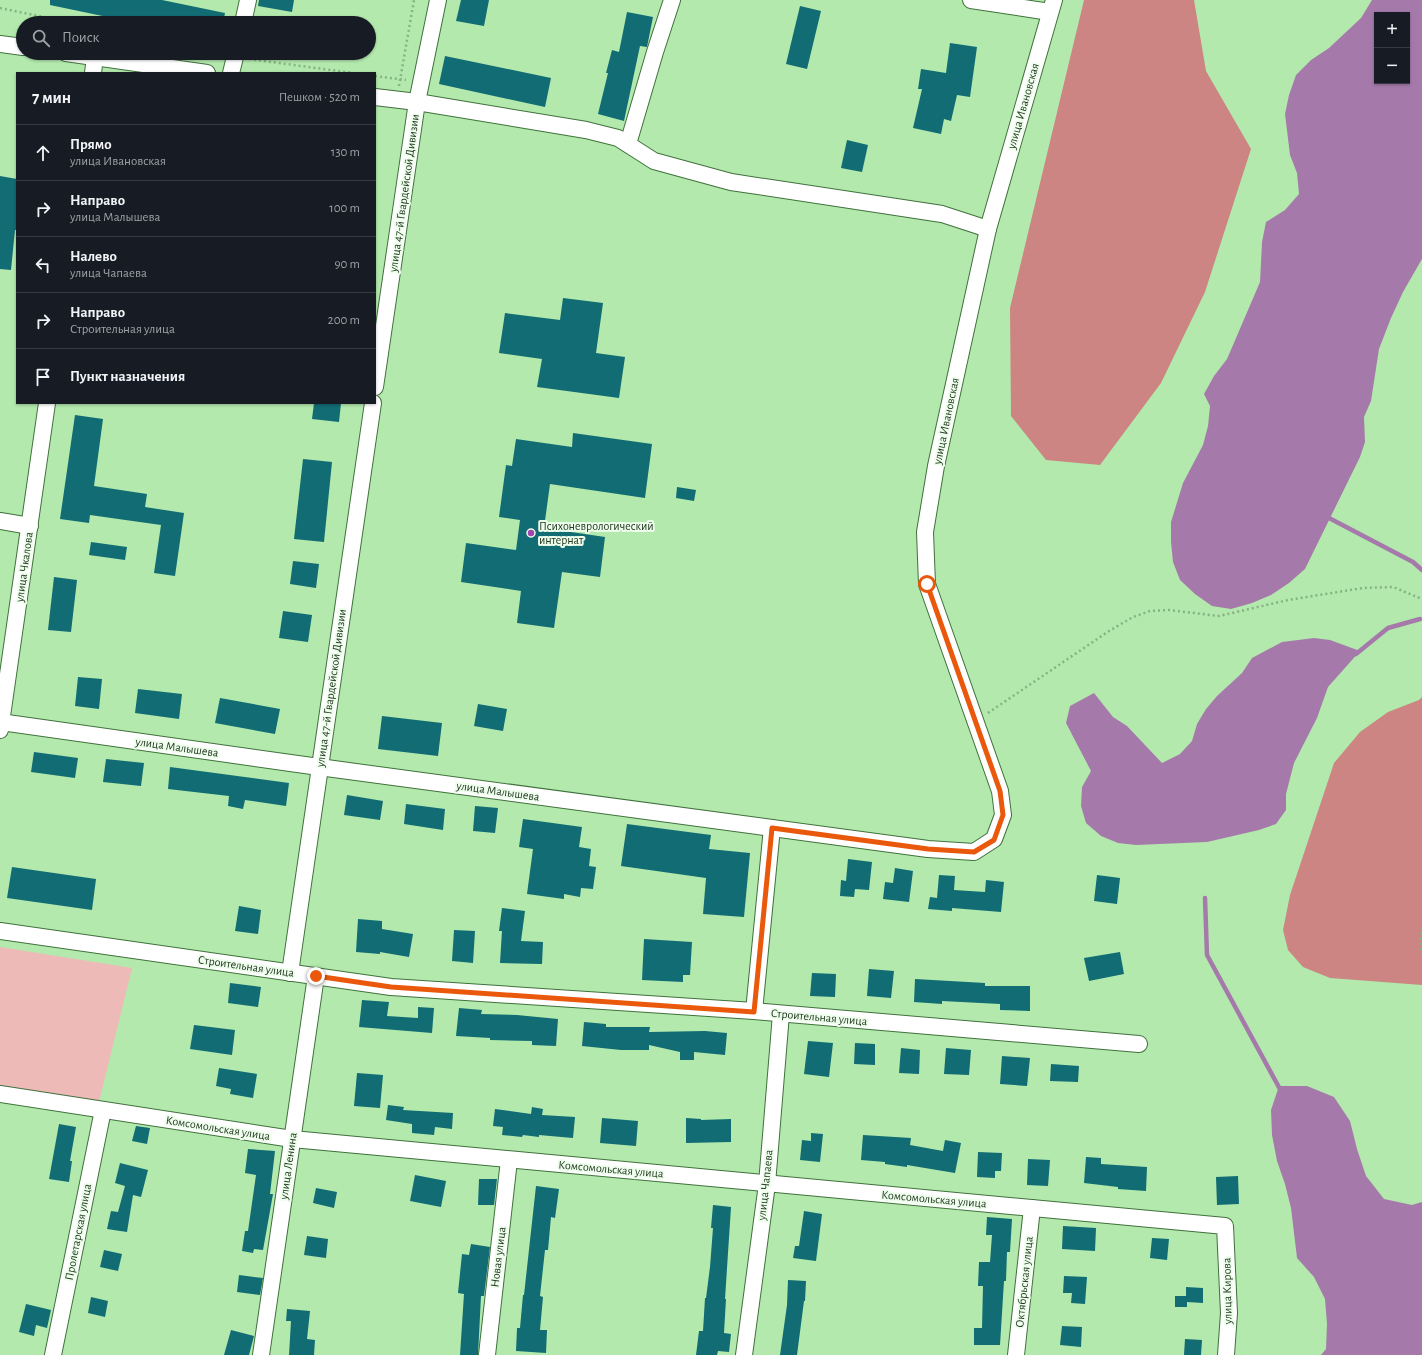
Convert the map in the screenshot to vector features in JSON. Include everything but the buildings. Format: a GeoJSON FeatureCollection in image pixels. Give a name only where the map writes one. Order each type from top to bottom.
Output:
{"type":"FeatureCollection","features":[{"type":"Feature","properties":{"kind":"street"},"geometry":{"type":"LineString","coordinates":[[245,16],[248,0]]}},
{"type":"Feature","properties":{"kind":"street","name":"улица 47-й Гвардейской Дивизии"},"geometry":{"type":"LineString","coordinates":[[376,380],[417,102],[438,0]]}},
{"type":"Feature","properties":{"kind":"street"},"geometry":{"type":"LineString","coordinates":[[628,144],[672,0]]}},
{"type":"Feature","properties":{"kind":"street"},"geometry":{"type":"LineString","coordinates":[[971,0],[1052,6]]}},
{"type":"Feature","properties":{"kind":"street","name":"улица Ивановская"},"geometry":{"type":"LineString","coordinates":[[994,840],[1003,815],[1000,791],[927,584],[925,532],[936,466],[988,229],[1052,6]]}},
{"type":"Feature","properties":{"kind":"street"},"geometry":{"type":"LineString","coordinates":[[0,44],[16,46]]}},
{"type":"Feature","properties":{"kind":"street"},"geometry":{"type":"LineString","coordinates":[[92,72],[94,60]]}},
{"type":"Feature","properties":{"kind":"street"},"geometry":{"type":"LineString","coordinates":[[116,60],[199,72]]}},
{"type":"Feature","properties":{"kind":"street"},"geometry":{"type":"LineString","coordinates":[[231,72],[234,60]]}},
{"type":"Feature","properties":{"kind":"street"},"geometry":{"type":"LineString","coordinates":[[376,97],[417,102],[586,130],[618,138],[654,161],[731,182],[942,214],[988,229]]}},
{"type":"Feature","properties":{"kind":"street","name":"улица Чкалова"},"geometry":{"type":"LineString","coordinates":[[0,725],[47,404]]}},
{"type":"Feature","properties":{"kind":"street","name":"улица 47-й Гвардейской Дивизии"},"geometry":{"type":"LineString","coordinates":[[290,972],[373,404]]}},
{"type":"Feature","properties":{"kind":"street"},"geometry":{"type":"LineString","coordinates":[[0,521],[30,526]]}},
{"type":"Feature","properties":{"kind":"street","name":"улица Малышева"},"geometry":{"type":"LineString","coordinates":[[0,725],[928,849],[974,852],[994,840]]}},
{"type":"Feature","properties":{"kind":"street"},"geometry":{"type":"LineString","coordinates":[[754,1012],[772,828]]}},
{"type":"Feature","properties":{"kind":"street","name":"Строительная улица"},"geometry":{"type":"LineString","coordinates":[[0,931],[391,987],[781,1014],[1139,1044]]}},
{"type":"Feature","properties":{"kind":"street","name":"улица Ленина"},"geometry":{"type":"LineString","coordinates":[[261,1355],[316,976]]}},
{"type":"Feature","properties":{"kind":"street","name":"улица Чапаева"},"geometry":{"type":"LineString","coordinates":[[744,1355],[766,1184],[781,1014]]}},
{"type":"Feature","properties":{"kind":"street","name":"Комсомольская улица"},"geometry":{"type":"LineString","coordinates":[[0,1094],[292,1139],[1225,1226]]}},
{"type":"Feature","properties":{"kind":"street","name":"Пролетарская улица"},"geometry":{"type":"LineString","coordinates":[[53,1355],[102,1110]]}},
{"type":"Feature","properties":{"kind":"street","name":"Новая улица"},"geometry":{"type":"LineString","coordinates":[[487,1355],[510,1160]]}},
{"type":"Feature","properties":{"kind":"street","name":"Октябрьская улица"},"geometry":{"type":"LineString","coordinates":[[1016,1355],[1032,1208]]}},
{"type":"Feature","properties":{"kind":"street","name":"улица Кирова"},"geometry":{"type":"LineString","coordinates":[[1225,1226],[1229,1313],[1226,1355]]}},
{"type":"Feature","properties":{"kind":"path"},"geometry":{"type":"LineString","coordinates":[[397,100],[399,79],[414,0]]}},
{"type":"Feature","properties":{"kind":"path"},"geometry":{"type":"LineString","coordinates":[[0,8],[39,16]]}},
{"type":"Feature","properties":{"kind":"path"},"geometry":{"type":"LineString","coordinates":[[268,60],[346,72]]}},
{"type":"Feature","properties":{"kind":"path"},"geometry":{"type":"LineString","coordinates":[[376,76],[422,82]]}},
{"type":"Feature","properties":{"kind":"path"},"geometry":{"type":"LineString","coordinates":[[975,722],[1109,630],[1133,617],[1150,611],[1169,610],[1219,616],[1288,600],[1363,588],[1393,588],[1422,599]]}},
{"type":"Feature","properties":{"kind":"path"},"geometry":{"type":"LineString","coordinates":[[1422,928],[1420,939],[1422,954]]}},
{"type":"Feature","properties":{"kind":"shaded area"},"geometry":{"type":"Polygon","coordinates":[[[1084,0],[1194,0],[1206,71],[1251,149],[1205,292],[1161,383],[1100,465],[1046,460],[1011,416],[1010,308],[1084,0]]]}},
{"type":"Feature","properties":{"kind":"shaded area"},"geometry":{"type":"Polygon","coordinates":[[[1372,0],[1422,0],[1422,259],[1403,292],[1379,349],[1371,401],[1364,417],[1365,442],[1360,457],[1305,569],[1289,583],[1271,595],[1252,603],[1231,609],[1212,606],[1195,594],[1180,580],[1173,562],[1171,522],[1183,483],[1203,445],[1208,426],[1210,406],[1204,394],[1214,376],[1227,359],[1260,282],[1262,242],[1266,222],[1285,210],[1299,194],[1297,173],[1290,155],[1285,114],[1289,95],[1296,75],[1311,60],[1329,48],[1361,18],[1372,0]]]}},
{"type":"Feature","properties":{"kind":"shaded area"},"geometry":{"type":"Polygon","coordinates":[[[1314,638],[1330,640],[1360,651],[1328,687],[1317,718],[1294,763],[1286,794],[1286,810],[1276,824],[1259,830],[1207,842],[1136,845],[1118,843],[1101,836],[1086,823],[1081,806],[1082,787],[1091,771],[1066,723],[1070,706],[1094,693],[1113,717],[1127,726],[1162,763],[1180,754],[1192,741],[1197,724],[1206,709],[1217,696],[1242,673],[1252,658],[1282,642],[1314,638]]]}},
{"type":"Feature","properties":{"kind":"shaded area"},"geometry":{"type":"Polygon","coordinates":[[[1422,697],[1422,985],[1330,978],[1303,967],[1288,950],[1283,930],[1290,895],[1334,763],[1360,732],[1388,712],[1419,700],[1422,697]]]}},
{"type":"Feature","properties":{"kind":"shaded area"},"geometry":{"type":"Polygon","coordinates":[[[0,947],[132,968],[99,1102],[0,1087],[0,947]]]}},
{"type":"Feature","properties":{"kind":"shaded area"},"geometry":{"type":"Polygon","coordinates":[[[1279,1086],[1307,1086],[1334,1097],[1350,1121],[1366,1176],[1384,1199],[1412,1205],[1422,1202],[1422,1355],[1321,1355],[1326,1349],[1327,1324],[1325,1299],[1314,1277],[1297,1258],[1291,1208],[1277,1161],[1272,1135],[1271,1110],[1279,1086]]]}},
{"type":"Feature","properties":{"kind":"waterway"},"geometry":{"type":"LineString","coordinates":[[1329,518],[1413,562],[1422,570]]}},
{"type":"Feature","properties":{"kind":"waterway"},"geometry":{"type":"LineString","coordinates":[[1356,654],[1388,628],[1420,619]]}},
{"type":"Feature","properties":{"kind":"waterway"},"geometry":{"type":"LineString","coordinates":[[1205,898],[1207,955],[1281,1091]]}},
{"type":"Feature","properties":{"kind":"place","name":"Психоневрологический интернат"},"geometry":{"type":"Point","coordinates":[531,533]}},
{"type":"Feature","properties":{"kind":"route"},"geometry":{"type":"LineString","coordinates":[[316,976],[391,987],[754,1012],[772,828],[928,849],[974,852],[994,840],[1003,815],[1000,791],[927,584]]}}]}
